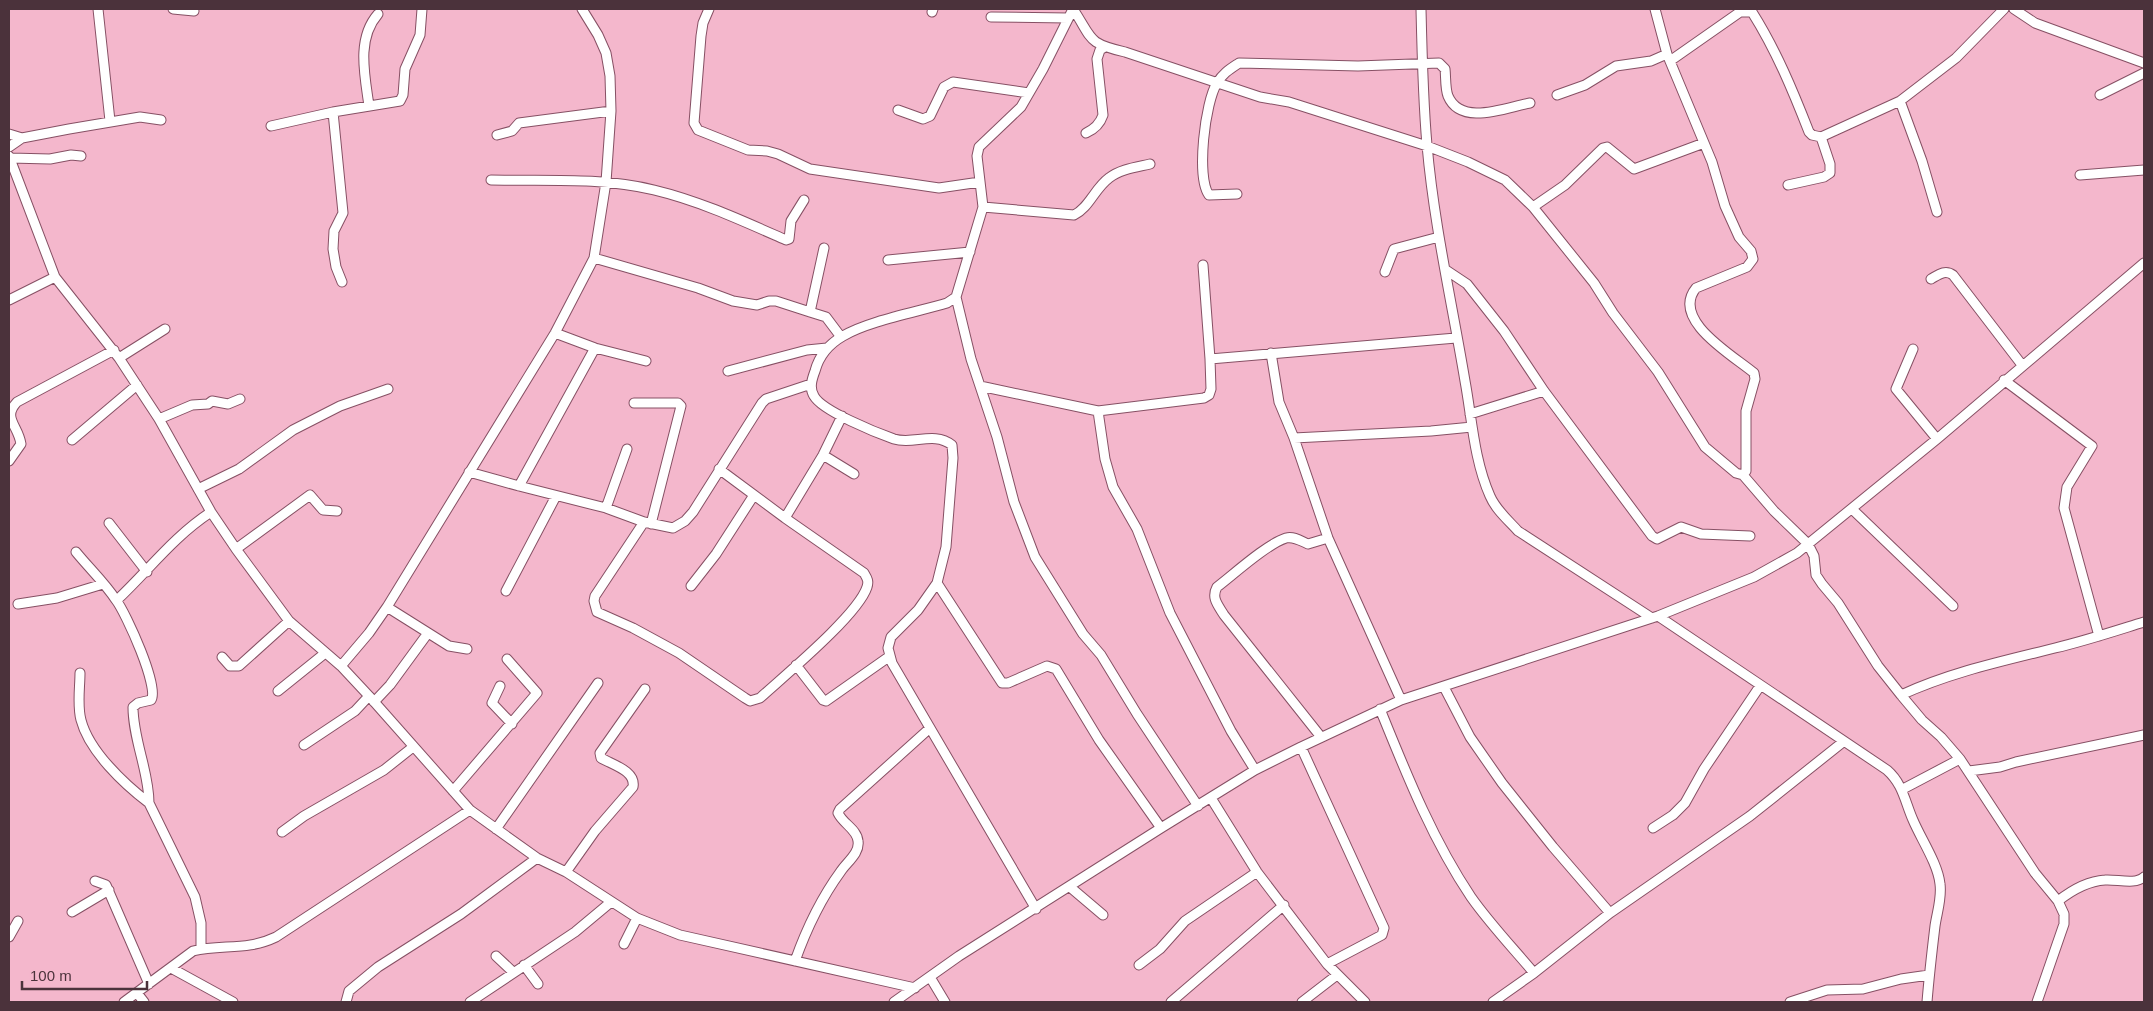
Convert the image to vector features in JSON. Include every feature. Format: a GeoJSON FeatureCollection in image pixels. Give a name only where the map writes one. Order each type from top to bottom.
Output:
{"type":"FeatureCollection","features":[{"type":"Feature","properties":{"kind":"street"},"geometry":{"type":"LineString","coordinates":[[98,9],[110,121]]}},
{"type":"Feature","properties":{"kind":"street"},"geometry":{"type":"LineString","coordinates":[[173,9],[194,11]]}},
{"type":"Feature","properties":{"kind":"street"},"geometry":{"type":"LineString","coordinates":[[272,126],[333,112],[400,101],[402,99],[405,69],[420,35],[422,9]]}},
{"type":"Feature","properties":{"kind":"street"},"geometry":{"type":"LineString","coordinates":[[341,666],[369,633],[387,607],[555,332],[594,258],[606,182],[611,111],[610,76],[606,53],[598,35],[582,9]]}},
{"type":"Feature","properties":{"kind":"street"},"geometry":{"type":"LineString","coordinates":[[709,9],[703,23],[694,123],[698,130],[748,150],[767,151],[778,154],[810,169],[939,188],[980,182]]}},
{"type":"Feature","properties":{"kind":"street"},"geometry":{"type":"LineString","coordinates":[[1073,9],[1021,107],[979,147],[977,156],[983,207],[956,297],[971,359],[997,437],[1014,502],[1036,556],[1083,634],[1101,656],[1198,806]]}},
{"type":"Feature","properties":{"kind":"street"},"geometry":{"type":"LineString","coordinates":[[1073,9],[1090,38],[1105,47],[1133,54],[1216,84],[1260,97],[1288,102],[1427,146],[1468,162],[1505,180],[1533,206],[1594,283],[1613,313],[1658,372],[1705,447],[1736,473],[1743,475],[1781,518],[1808,544],[1814,556],[1816,575],[1838,602],[1878,666],[1922,720],[1941,737],[1960,759],[2030,865],[2058,901],[2064,914],[2064,924],[2037,1002]]}},
{"type":"Feature","properties":{"kind":"street"},"geometry":{"type":"LineString","coordinates":[[1420,9],[1427,146],[1439,237],[1472,427],[1482,475],[1490,497],[1503,516],[1525,535],[1655,617],[1897,778],[1940,883],[1940,897],[1927,1002]]}},
{"type":"Feature","properties":{"kind":"street"},"geometry":{"type":"LineString","coordinates":[[1655,9],[1669,58],[1712,162],[1725,206],[1739,237],[1751,251],[1752,259],[1747,267],[1696,288],[1692,295],[1690,308],[1693,319],[1709,338],[1754,373],[1755,379],[1746,411],[1746,470],[1743,475]]}},
{"type":"Feature","properties":{"kind":"street"},"geometry":{"type":"LineString","coordinates":[[1557,95],[1585,85],[1616,66],[1669,58],[1740,12],[1752,12],[1783,70],[1809,132],[1821,137],[1900,101],[1956,58],[2004,9]]}},
{"type":"Feature","properties":{"kind":"street"},"geometry":{"type":"LineString","coordinates":[[2014,9],[2035,23],[2144,63]]}},
{"type":"Feature","properties":{"kind":"street"},"geometry":{"type":"LineString","coordinates":[[369,106],[363,56],[369,28],[378,14]]}},
{"type":"Feature","properties":{"kind":"street"},"geometry":{"type":"LineString","coordinates":[[990,17],[1068,18]]}},
{"type":"Feature","properties":{"kind":"street"},"geometry":{"type":"LineString","coordinates":[[1086,133],[1094,130],[1103,115],[1097,62],[1099,53],[1105,47]]}},
{"type":"Feature","properties":{"kind":"street"},"geometry":{"type":"LineString","coordinates":[[1237,194],[1209,196],[1204,185],[1202,173],[1206,130],[1212,95],[1216,84],[1226,71],[1239,63],[1358,66],[1439,63],[1444,66],[1448,96],[1463,111],[1471,114],[1491,112],[1530,103]]}},
{"type":"Feature","properties":{"kind":"street"},"geometry":{"type":"LineString","coordinates":[[2100,95],[2144,74]]}},
{"type":"Feature","properties":{"kind":"street"},"geometry":{"type":"LineString","coordinates":[[898,110],[923,119],[930,116],[944,87],[953,82],[1030,92]]}},
{"type":"Feature","properties":{"kind":"street"},"geometry":{"type":"LineString","coordinates":[[1900,101],[1922,161],[1937,212]]}},
{"type":"Feature","properties":{"kind":"street"},"geometry":{"type":"LineString","coordinates":[[497,135],[512,131],[519,123],[611,111]]}},
{"type":"Feature","properties":{"kind":"street"},"geometry":{"type":"LineString","coordinates":[[333,112],[343,212],[334,231],[333,249],[336,267],[342,282]]}},
{"type":"Feature","properties":{"kind":"street"},"geometry":{"type":"LineString","coordinates":[[9,147],[22,138],[110,121],[140,117],[161,120]]}},
{"type":"Feature","properties":{"kind":"street"},"geometry":{"type":"LineString","coordinates":[[9,134],[22,138]]}},
{"type":"Feature","properties":{"kind":"street"},"geometry":{"type":"LineString","coordinates":[[1788,185],[1824,177],[1830,173],[1830,164],[1821,137]]}},
{"type":"Feature","properties":{"kind":"street"},"geometry":{"type":"LineString","coordinates":[[1533,206],[1565,185],[1603,148],[1607,147],[1634,169],[1704,143]]}},
{"type":"Feature","properties":{"kind":"street"},"geometry":{"type":"LineString","coordinates":[[81,156],[71,155],[50,159],[9,157],[55,277],[114,350],[159,419],[211,512],[289,621],[324,654],[341,666],[470,810],[537,858],[566,872],[637,918],[680,935],[915,988]]}},
{"type":"Feature","properties":{"kind":"street"},"geometry":{"type":"LineString","coordinates":[[983,207],[1074,215],[1082,212],[1088,200],[1109,177],[1124,170],[1150,164]]}},
{"type":"Feature","properties":{"kind":"street"},"geometry":{"type":"LineString","coordinates":[[2080,175],[2144,170]]}},
{"type":"Feature","properties":{"kind":"street"},"geometry":{"type":"LineString","coordinates":[[491,180],[606,182],[653,190],[684,199],[786,240],[789,239],[791,221],[804,200]]}},
{"type":"Feature","properties":{"kind":"street"},"geometry":{"type":"LineString","coordinates":[[1386,272],[1394,249],[1439,237]]}},
{"type":"Feature","properties":{"kind":"street"},"geometry":{"type":"LineString","coordinates":[[810,312],[824,248]]}},
{"type":"Feature","properties":{"kind":"street"},"geometry":{"type":"LineString","coordinates":[[888,260],[970,252]]}},
{"type":"Feature","properties":{"kind":"street"},"geometry":{"type":"LineString","coordinates":[[594,258],[698,288],[733,301],[756,305],[776,301],[826,317],[841,337]]}},
{"type":"Feature","properties":{"kind":"street"},"geometry":{"type":"LineString","coordinates":[[894,1002],[959,956],[1036,909],[1160,828],[1255,770],[1321,737],[1402,700],[1655,617],[1754,577],[1797,553],[1937,439],[2004,380],[2144,263]]}},
{"type":"Feature","properties":{"kind":"street"},"geometry":{"type":"LineString","coordinates":[[980,386],[1098,411],[1204,398],[1209,395],[1211,389],[1203,265]]}},
{"type":"Feature","properties":{"kind":"street"},"geometry":{"type":"LineString","coordinates":[[1446,270],[1471,289],[1504,331],[1544,392],[1652,536],[1656,539],[1681,527],[1701,534],[1750,536]]}},
{"type":"Feature","properties":{"kind":"street"},"geometry":{"type":"LineString","coordinates":[[1931,279],[1944,272],[1953,274],[2022,365]]}},
{"type":"Feature","properties":{"kind":"street"},"geometry":{"type":"LineString","coordinates":[[9,300],[55,277]]}},
{"type":"Feature","properties":{"kind":"street"},"geometry":{"type":"LineString","coordinates":[[956,297],[947,303],[856,330],[841,337],[827,348],[817,365],[811,384],[814,396],[822,405],[842,416],[893,438],[905,441],[934,438],[945,440],[952,445],[953,458],[946,547],[937,583],[918,610],[891,637],[888,648],[890,656],[930,728],[1036,909]]}},
{"type":"Feature","properties":{"kind":"street"},"geometry":{"type":"LineString","coordinates":[[119,358],[165,329]]}},
{"type":"Feature","properties":{"kind":"street"},"geometry":{"type":"LineString","coordinates":[[555,332],[595,348],[646,361]]}},
{"type":"Feature","properties":{"kind":"street"},"geometry":{"type":"LineString","coordinates":[[1210,359],[1456,338]]}},
{"type":"Feature","properties":{"kind":"street"},"geometry":{"type":"LineString","coordinates":[[519,486],[595,348]]}},
{"type":"Feature","properties":{"kind":"street"},"geometry":{"type":"LineString","coordinates":[[728,372],[807,350],[827,348]]}},
{"type":"Feature","properties":{"kind":"street"},"geometry":{"type":"LineString","coordinates":[[1913,349],[1896,389],[1937,439]]}},
{"type":"Feature","properties":{"kind":"street"},"geometry":{"type":"LineString","coordinates":[[9,461],[21,444],[9,414],[11,409],[24,397],[114,350]]}},
{"type":"Feature","properties":{"kind":"street"},"geometry":{"type":"LineString","coordinates":[[1271,353],[1279,402],[1294,438],[1328,538],[1402,700]]}},
{"type":"Feature","properties":{"kind":"street"},"geometry":{"type":"LineString","coordinates":[[2004,380],[2092,446],[2067,487],[2064,508],[2099,636]]}},
{"type":"Feature","properties":{"kind":"street"},"geometry":{"type":"LineString","coordinates":[[469,472],[606,508],[648,523],[673,528],[685,521],[766,399],[811,384]]}},
{"type":"Feature","properties":{"kind":"street"},"geometry":{"type":"LineString","coordinates":[[72,440],[137,385]]}},
{"type":"Feature","properties":{"kind":"street"},"geometry":{"type":"LineString","coordinates":[[198,489],[240,468],[293,430],[340,406],[388,389]]}},
{"type":"Feature","properties":{"kind":"street"},"geometry":{"type":"LineString","coordinates":[[1470,414],[1544,392]]}},
{"type":"Feature","properties":{"kind":"street"},"geometry":{"type":"LineString","coordinates":[[159,419],[192,405],[208,404],[212,401],[228,404],[240,399]]}},
{"type":"Feature","properties":{"kind":"street"},"geometry":{"type":"LineString","coordinates":[[634,403],[678,403],[682,408],[648,523],[595,596],[594,601],[597,612],[679,653],[750,701],[760,698],[827,636],[862,597],[868,586],[868,579],[864,573],[785,518],[720,469]]}},
{"type":"Feature","properties":{"kind":"street"},"geometry":{"type":"LineString","coordinates":[[1098,411],[1105,459],[1113,487],[1137,529],[1170,613],[1231,731],[1255,770]]}},
{"type":"Feature","properties":{"kind":"street"},"geometry":{"type":"LineString","coordinates":[[785,518],[823,455],[842,416]]}},
{"type":"Feature","properties":{"kind":"street"},"geometry":{"type":"LineString","coordinates":[[1294,438],[1472,427]]}},
{"type":"Feature","properties":{"kind":"street"},"geometry":{"type":"LineString","coordinates":[[606,508],[627,450]]}},
{"type":"Feature","properties":{"kind":"street"},"geometry":{"type":"LineString","coordinates":[[823,455],[854,474]]}},
{"type":"Feature","properties":{"kind":"street"},"geometry":{"type":"LineString","coordinates":[[236,549],[310,495],[313,496],[323,510],[336,511]]}},
{"type":"Feature","properties":{"kind":"street"},"geometry":{"type":"LineString","coordinates":[[692,586],[716,554],[754,495]]}},
{"type":"Feature","properties":{"kind":"street"},"geometry":{"type":"LineString","coordinates":[[506,591],[556,496]]}},
{"type":"Feature","properties":{"kind":"street"},"geometry":{"type":"LineString","coordinates":[[1852,508],[1953,606]]}},
{"type":"Feature","properties":{"kind":"street"},"geometry":{"type":"LineString","coordinates":[[117,600],[147,572],[154,561],[170,544],[211,512]]}},
{"type":"Feature","properties":{"kind":"street"},"geometry":{"type":"LineString","coordinates":[[109,523],[147,572]]}},
{"type":"Feature","properties":{"kind":"street"},"geometry":{"type":"LineString","coordinates":[[1321,737],[1224,615],[1214,600],[1214,592],[1217,587],[1260,554],[1286,538],[1296,538],[1312,544],[1328,538]]}},
{"type":"Feature","properties":{"kind":"street"},"geometry":{"type":"LineString","coordinates":[[76,552],[117,600],[137,643],[153,690],[151,700],[138,703],[133,707],[138,748],[149,789],[150,803],[196,897],[201,923],[201,949]]}},
{"type":"Feature","properties":{"kind":"street"},"geometry":{"type":"LineString","coordinates":[[937,583],[1002,682],[1008,683],[1047,666],[1056,669],[1093,731],[1160,828]]}},
{"type":"Feature","properties":{"kind":"street"},"geometry":{"type":"LineString","coordinates":[[18,604],[57,598],[103,584]]}},
{"type":"Feature","properties":{"kind":"street"},"geometry":{"type":"LineString","coordinates":[[387,607],[449,646],[467,649]]}},
{"type":"Feature","properties":{"kind":"street"},"geometry":{"type":"LineString","coordinates":[[222,657],[230,666],[239,666],[289,621]]}},
{"type":"Feature","properties":{"kind":"street"},"geometry":{"type":"LineString","coordinates":[[1901,695],[1926,684],[1986,664],[2099,636],[2144,622]]}},
{"type":"Feature","properties":{"kind":"street"},"geometry":{"type":"LineString","coordinates":[[304,745],[372,699],[390,684],[428,633]]}},
{"type":"Feature","properties":{"kind":"street"},"geometry":{"type":"LineString","coordinates":[[278,691],[324,654]]}},
{"type":"Feature","properties":{"kind":"street"},"geometry":{"type":"LineString","coordinates":[[796,665],[826,702],[890,656]]}},
{"type":"Feature","properties":{"kind":"street"},"geometry":{"type":"LineString","coordinates":[[453,791],[537,693],[507,659]]}},
{"type":"Feature","properties":{"kind":"street"},"geometry":{"type":"LineString","coordinates":[[80,673],[81,722],[96,749],[113,771],[150,803]]}},
{"type":"Feature","properties":{"kind":"street"},"geometry":{"type":"LineString","coordinates":[[496,828],[598,682]]}},
{"type":"Feature","properties":{"kind":"street"},"geometry":{"type":"LineString","coordinates":[[500,686],[492,703],[512,724]]}},
{"type":"Feature","properties":{"kind":"street"},"geometry":{"type":"LineString","coordinates":[[1654,828],[1673,815],[1685,803],[1704,770],[1760,686]]}},
{"type":"Feature","properties":{"kind":"street"},"geometry":{"type":"LineString","coordinates":[[1444,687],[1470,737],[1502,782],[1553,847],[1610,913]]}},
{"type":"Feature","properties":{"kind":"street"},"geometry":{"type":"LineString","coordinates":[[566,872],[595,832],[633,787],[634,781],[631,775],[601,758],[600,753],[645,689]]}},
{"type":"Feature","properties":{"kind":"street"},"geometry":{"type":"LineString","coordinates":[[1380,710],[1425,814],[1456,874],[1472,899],[1534,973]]}},
{"type":"Feature","properties":{"kind":"street"},"geometry":{"type":"LineString","coordinates":[[796,961],[816,914],[839,873],[856,852],[859,842],[854,832],[840,817],[838,813],[840,809],[930,728]]}},
{"type":"Feature","properties":{"kind":"street"},"geometry":{"type":"LineString","coordinates":[[1969,772],[2000,767],[2144,735]]}},
{"type":"Feature","properties":{"kind":"street"},"geometry":{"type":"LineString","coordinates":[[1493,1002],[1534,973],[1610,913],[1750,816],[1843,742]]}},
{"type":"Feature","properties":{"kind":"street"},"geometry":{"type":"LineString","coordinates":[[282,832],[304,816],[384,770],[413,747]]}},
{"type":"Feature","properties":{"kind":"street"},"geometry":{"type":"LineString","coordinates":[[1301,747],[1384,928],[1382,935],[1327,964]]}},
{"type":"Feature","properties":{"kind":"street"},"geometry":{"type":"LineString","coordinates":[[1903,789],[1960,759]]}},
{"type":"Feature","properties":{"kind":"street"},"geometry":{"type":"LineString","coordinates":[[1210,798],[1257,872],[1284,905],[1327,964],[1365,1002]]}},
{"type":"Feature","properties":{"kind":"street"},"geometry":{"type":"LineString","coordinates":[[124,1002],[186,955],[201,949],[251,946],[276,937],[470,810]]}},
{"type":"Feature","properties":{"kind":"street"},"geometry":{"type":"LineString","coordinates":[[346,1002],[349,991],[378,967],[461,914],[537,858]]}},
{"type":"Feature","properties":{"kind":"street"},"geometry":{"type":"LineString","coordinates":[[1139,965],[1160,949],[1185,921],[1257,872]]}},
{"type":"Feature","properties":{"kind":"street"},"geometry":{"type":"LineString","coordinates":[[2058,901],[2068,893],[2092,882],[2137,880],[2144,877]]}},
{"type":"Feature","properties":{"kind":"street"},"geometry":{"type":"LineString","coordinates":[[96,882],[106,885],[109,890],[149,984]]}},
{"type":"Feature","properties":{"kind":"street"},"geometry":{"type":"LineString","coordinates":[[1070,887],[1103,915]]}},
{"type":"Feature","properties":{"kind":"street"},"geometry":{"type":"LineString","coordinates":[[72,912],[109,890]]}},
{"type":"Feature","properties":{"kind":"street"},"geometry":{"type":"LineString","coordinates":[[470,1002],[575,932],[610,902]]}},
{"type":"Feature","properties":{"kind":"street"},"geometry":{"type":"LineString","coordinates":[[1170,1002],[1284,905]]}},
{"type":"Feature","properties":{"kind":"street"},"geometry":{"type":"LineString","coordinates":[[624,944],[637,918]]}},
{"type":"Feature","properties":{"kind":"street"},"geometry":{"type":"LineString","coordinates":[[9,936],[18,921]]}},
{"type":"Feature","properties":{"kind":"street"},"geometry":{"type":"LineString","coordinates":[[496,956],[513,972]]}},
{"type":"Feature","properties":{"kind":"street"},"geometry":{"type":"LineString","coordinates":[[524,965],[538,984]]}},
{"type":"Feature","properties":{"kind":"street"},"geometry":{"type":"LineString","coordinates":[[171,968],[233,1002]]}},
{"type":"Feature","properties":{"kind":"street"},"geometry":{"type":"LineString","coordinates":[[1302,1002],[1337,975]]}},
{"type":"Feature","properties":{"kind":"street"},"geometry":{"type":"LineString","coordinates":[[1790,1002],[1827,990],[1863,989],[1901,979],[1929,975]]}},
{"type":"Feature","properties":{"kind":"street"},"geometry":{"type":"LineString","coordinates":[[930,977],[944,1002]]}},
{"type":"Feature","properties":{"kind":"street"},"geometry":{"type":"LineString","coordinates":[[137,993],[144,1002]]}}]}
